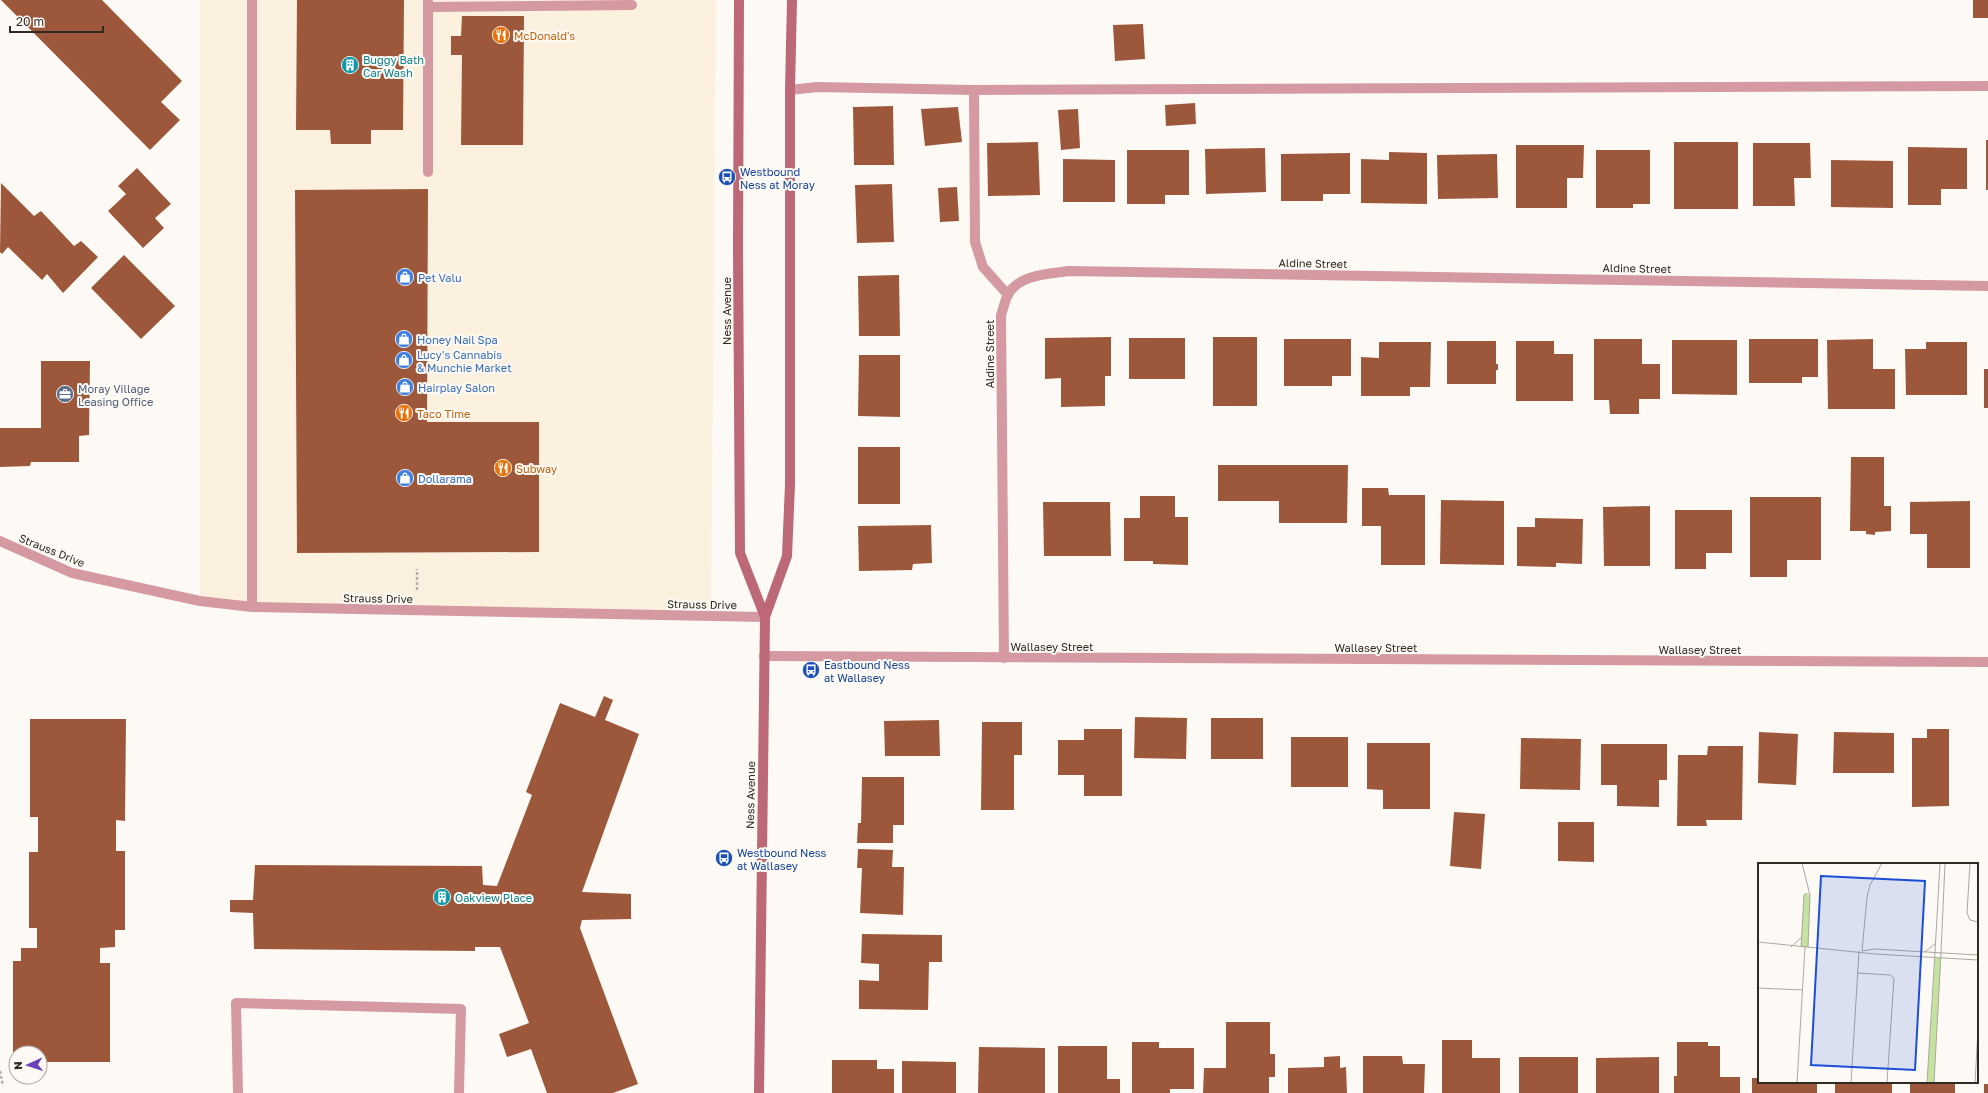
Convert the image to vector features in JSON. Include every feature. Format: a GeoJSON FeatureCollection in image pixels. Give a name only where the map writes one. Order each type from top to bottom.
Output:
{"type":"FeatureCollection","features":[{"type":"Feature","properties":{"kind":"main road","name":"Ness Avenue"},"geometry":{"type":"LineString","coordinates":[[739,0],[738,263],[740,553],[765,618]]}},
{"type":"Feature","properties":{"kind":"main road","name":"Ness Avenue"},"geometry":{"type":"LineString","coordinates":[[759,1093],[765,618],[787,556],[791,310],[790,90],[792,0]]}},
{"type":"Feature","properties":{"kind":"street"},"geometry":{"type":"LineString","coordinates":[[252,0],[252,607]]}},
{"type":"Feature","properties":{"kind":"street"},"geometry":{"type":"LineString","coordinates":[[428,172],[428,3],[632,5]]}},
{"type":"Feature","properties":{"kind":"street"},"geometry":{"type":"LineString","coordinates":[[790,90],[817,87],[974,90],[1988,86]]}},
{"type":"Feature","properties":{"kind":"street"},"geometry":{"type":"LineString","coordinates":[[974,90],[975,242],[983,266],[1008,295]]}},
{"type":"Feature","properties":{"kind":"street","name":"Aldine Street"},"geometry":{"type":"LineString","coordinates":[[1004,658],[1001,315],[1008,295],[1020,282],[1036,275],[1070,271],[1988,286]]}},
{"type":"Feature","properties":{"kind":"street","name":"Strauss Drive"},"geometry":{"type":"LineString","coordinates":[[0,541],[72,573],[200,601],[252,607],[765,618]]}},
{"type":"Feature","properties":{"kind":"street","name":"Wallasey Street"},"geometry":{"type":"LineString","coordinates":[[764,656],[1988,662]]}},
{"type":"Feature","properties":{"kind":"street"},"geometry":{"type":"LineString","coordinates":[[238,1093],[236,1003],[461,1009],[459,1093]]}},
{"type":"Feature","properties":{"kind":"path"},"geometry":{"type":"LineString","coordinates":[[0,1071],[3,1086]]}},
{"type":"Feature","properties":{"kind":"shaded area"},"geometry":{"type":"Polygon","coordinates":[[[200,0],[714,0],[716,2],[711,617],[200,601],[200,0]]]}},
{"type":"Feature","properties":{"kind":"building"},"geometry":{"type":"Polygon","coordinates":[[[1,0],[102,0],[182,81],[161,102],[180,120],[150,150],[1,0]]]}},
{"type":"Feature","properties":{"kind":"building","name":"Buggy Bath Car Wash"},"geometry":{"type":"Polygon","coordinates":[[[297,0],[404,0],[403,130],[371,130],[371,144],[331,144],[330,130],[296,130],[297,0]]]}},
{"type":"Feature","properties":{"kind":"building"},"geometry":{"type":"Polygon","coordinates":[[[1973,0],[1988,0],[1988,18],[1973,18],[1973,0]]]}},
{"type":"Feature","properties":{"kind":"building"},"geometry":{"type":"Polygon","coordinates":[[[462,16],[524,16],[523,145],[461,145],[462,55],[451,55],[451,36],[461,36],[462,16]]]}},
{"type":"Feature","properties":{"kind":"building"},"geometry":{"type":"Polygon","coordinates":[[[1143,24],[1145,59],[1115,61],[1113,25],[1143,24]]]}},
{"type":"Feature","properties":{"kind":"building"},"geometry":{"type":"Polygon","coordinates":[[[1195,103],[1196,124],[1166,126],[1165,105],[1195,103]]]}},
{"type":"Feature","properties":{"kind":"building"},"geometry":{"type":"Polygon","coordinates":[[[893,106],[894,165],[854,165],[853,107],[893,106]]]}},
{"type":"Feature","properties":{"kind":"building"},"geometry":{"type":"Polygon","coordinates":[[[958,107],[962,142],[925,146],[921,109],[958,107]]]}},
{"type":"Feature","properties":{"kind":"building"},"geometry":{"type":"Polygon","coordinates":[[[1078,109],[1080,148],[1061,150],[1058,110],[1078,109]]]}},
{"type":"Feature","properties":{"kind":"building"},"geometry":{"type":"Polygon","coordinates":[[[1986,140],[1988,140],[1988,190],[1986,190],[1986,140]]]}},
{"type":"Feature","properties":{"kind":"building"},"geometry":{"type":"Polygon","coordinates":[[[1038,142],[1040,195],[988,196],[987,143],[1038,142]]]}},
{"type":"Feature","properties":{"kind":"building"},"geometry":{"type":"Polygon","coordinates":[[[1674,142],[1738,142],[1738,209],[1674,209],[1674,142]]]}},
{"type":"Feature","properties":{"kind":"building"},"geometry":{"type":"Polygon","coordinates":[[[1753,143],[1810,143],[1811,178],[1794,178],[1795,206],[1753,206],[1753,143]]]}},
{"type":"Feature","properties":{"kind":"building"},"geometry":{"type":"Polygon","coordinates":[[[1516,145],[1584,145],[1583,178],[1567,178],[1567,208],[1516,208],[1516,145]]]}},
{"type":"Feature","properties":{"kind":"building"},"geometry":{"type":"Polygon","coordinates":[[[1908,147],[1967,148],[1967,189],[1941,189],[1941,205],[1908,205],[1908,147]]]}},
{"type":"Feature","properties":{"kind":"building"},"geometry":{"type":"Polygon","coordinates":[[[1265,148],[1266,192],[1206,194],[1205,149],[1265,148]]]}},
{"type":"Feature","properties":{"kind":"building"},"geometry":{"type":"Polygon","coordinates":[[[1127,150],[1189,150],[1189,195],[1165,195],[1165,204],[1127,204],[1127,150]]]}},
{"type":"Feature","properties":{"kind":"building"},"geometry":{"type":"Polygon","coordinates":[[[1596,150],[1650,150],[1650,204],[1633,204],[1633,208],[1596,208],[1596,150]]]}},
{"type":"Feature","properties":{"kind":"building"},"geometry":{"type":"Polygon","coordinates":[[[1389,152],[1427,153],[1427,204],[1361,203],[1361,159],[1389,160],[1389,152]]]}},
{"type":"Feature","properties":{"kind":"building"},"geometry":{"type":"Polygon","coordinates":[[[1350,153],[1350,194],[1323,194],[1323,201],[1281,201],[1281,154],[1350,153]]]}},
{"type":"Feature","properties":{"kind":"building"},"geometry":{"type":"Polygon","coordinates":[[[1497,154],[1498,198],[1438,199],[1437,155],[1497,154]]]}},
{"type":"Feature","properties":{"kind":"building"},"geometry":{"type":"Polygon","coordinates":[[[1063,159],[1115,160],[1115,202],[1063,202],[1063,159]]]}},
{"type":"Feature","properties":{"kind":"building"},"geometry":{"type":"Polygon","coordinates":[[[1831,160],[1893,161],[1893,208],[1831,207],[1831,160]]]}},
{"type":"Feature","properties":{"kind":"building"},"geometry":{"type":"Polygon","coordinates":[[[137,168],[171,204],[155,218],[164,228],[143,248],[108,211],[126,194],[118,186],[137,168]]]}},
{"type":"Feature","properties":{"kind":"building"},"geometry":{"type":"Polygon","coordinates":[[[1,183],[34,216],[41,211],[74,246],[81,241],[98,257],[63,293],[47,274],[42,280],[8,247],[2,254],[0,252],[1,183]]]}},
{"type":"Feature","properties":{"kind":"building"},"geometry":{"type":"Polygon","coordinates":[[[892,184],[894,242],[857,243],[855,185],[892,184]]]}},
{"type":"Feature","properties":{"kind":"building"},"geometry":{"type":"Polygon","coordinates":[[[957,187],[959,221],[940,222],[938,188],[957,187]]]}},
{"type":"Feature","properties":{"kind":"building"},"geometry":{"type":"Polygon","coordinates":[[[428,189],[427,422],[539,422],[539,552],[297,553],[295,190],[428,189]]]}},
{"type":"Feature","properties":{"kind":"building"},"geometry":{"type":"Polygon","coordinates":[[[124,255],[175,306],[141,339],[91,288],[124,255]]]}},
{"type":"Feature","properties":{"kind":"building"},"geometry":{"type":"Polygon","coordinates":[[[899,275],[900,336],[859,336],[858,276],[899,275]]]}},
{"type":"Feature","properties":{"kind":"building"},"geometry":{"type":"Polygon","coordinates":[[[1111,337],[1111,376],[1105,376],[1105,406],[1061,407],[1061,378],[1045,379],[1045,338],[1111,337]]]}},
{"type":"Feature","properties":{"kind":"building"},"geometry":{"type":"Polygon","coordinates":[[[1213,337],[1257,337],[1257,406],[1213,406],[1213,337]]]}},
{"type":"Feature","properties":{"kind":"building"},"geometry":{"type":"Polygon","coordinates":[[[1129,338],[1185,338],[1185,379],[1129,379],[1129,338]]]}},
{"type":"Feature","properties":{"kind":"building"},"geometry":{"type":"Polygon","coordinates":[[[1284,339],[1351,339],[1351,376],[1332,376],[1332,386],[1284,386],[1284,339]]]}},
{"type":"Feature","properties":{"kind":"building"},"geometry":{"type":"Polygon","coordinates":[[[1594,339],[1642,339],[1642,364],[1660,364],[1660,399],[1639,399],[1639,414],[1610,414],[1609,400],[1594,400],[1594,339]]]}},
{"type":"Feature","properties":{"kind":"building"},"geometry":{"type":"Polygon","coordinates":[[[1749,339],[1818,339],[1818,377],[1802,377],[1802,383],[1749,383],[1749,339]]]}},
{"type":"Feature","properties":{"kind":"building"},"geometry":{"type":"Polygon","coordinates":[[[1873,339],[1873,369],[1895,369],[1895,409],[1828,409],[1827,340],[1873,339]]]}},
{"type":"Feature","properties":{"kind":"building"},"geometry":{"type":"Polygon","coordinates":[[[1672,340],[1737,340],[1737,395],[1672,394],[1672,340]]]}},
{"type":"Feature","properties":{"kind":"building"},"geometry":{"type":"Polygon","coordinates":[[[1447,341],[1496,341],[1496,364],[1498,364],[1498,370],[1496,370],[1496,384],[1447,384],[1447,341]]]}},
{"type":"Feature","properties":{"kind":"building"},"geometry":{"type":"Polygon","coordinates":[[[1516,341],[1554,341],[1554,354],[1573,354],[1573,401],[1516,401],[1516,341]]]}},
{"type":"Feature","properties":{"kind":"building"},"geometry":{"type":"Polygon","coordinates":[[[1379,342],[1431,342],[1430,387],[1410,387],[1410,396],[1361,396],[1361,357],[1379,358],[1379,342]]]}},
{"type":"Feature","properties":{"kind":"building"},"geometry":{"type":"Polygon","coordinates":[[[1926,342],[1967,342],[1967,395],[1906,395],[1905,349],[1926,349],[1926,342]]]}},
{"type":"Feature","properties":{"kind":"building"},"geometry":{"type":"Polygon","coordinates":[[[859,355],[900,355],[900,417],[858,416],[859,355]]]}},
{"type":"Feature","properties":{"kind":"building","name":"Moray Village Leasing Office"},"geometry":{"type":"Polygon","coordinates":[[[41,361],[90,361],[89,435],[79,436],[79,462],[31,462],[30,466],[0,467],[0,428],[41,428],[41,361]]]}},
{"type":"Feature","properties":{"kind":"building"},"geometry":{"type":"Polygon","coordinates":[[[1984,369],[1988,369],[1988,408],[1984,408],[1984,369]]]}},
{"type":"Feature","properties":{"kind":"building"},"geometry":{"type":"Polygon","coordinates":[[[858,447],[900,447],[900,504],[858,504],[858,447]]]}},
{"type":"Feature","properties":{"kind":"building"},"geometry":{"type":"Polygon","coordinates":[[[1851,457],[1884,457],[1884,506],[1891,506],[1891,531],[1875,532],[1875,535],[1866,534],[1866,531],[1850,531],[1851,457]]]}},
{"type":"Feature","properties":{"kind":"building"},"geometry":{"type":"Polygon","coordinates":[[[1218,465],[1348,465],[1347,523],[1279,523],[1279,501],[1218,501],[1218,465]]]}},
{"type":"Feature","properties":{"kind":"building"},"geometry":{"type":"Polygon","coordinates":[[[1362,488],[1388,488],[1389,495],[1425,495],[1425,565],[1381,565],[1381,526],[1362,526],[1362,488]]]}},
{"type":"Feature","properties":{"kind":"building"},"geometry":{"type":"Polygon","coordinates":[[[1140,496],[1175,496],[1175,517],[1188,517],[1188,565],[1153,564],[1153,561],[1124,561],[1124,518],[1140,518],[1140,496]]]}},
{"type":"Feature","properties":{"kind":"building"},"geometry":{"type":"Polygon","coordinates":[[[1750,497],[1821,497],[1821,560],[1787,560],[1787,577],[1750,577],[1750,497]]]}},
{"type":"Feature","properties":{"kind":"building"},"geometry":{"type":"Polygon","coordinates":[[[1441,500],[1504,501],[1504,565],[1440,564],[1441,500]]]}},
{"type":"Feature","properties":{"kind":"building"},"geometry":{"type":"Polygon","coordinates":[[[1970,501],[1970,568],[1927,568],[1927,534],[1910,534],[1910,502],[1970,501]]]}},
{"type":"Feature","properties":{"kind":"building"},"geometry":{"type":"Polygon","coordinates":[[[1043,502],[1110,502],[1111,556],[1044,556],[1043,502]]]}},
{"type":"Feature","properties":{"kind":"building"},"geometry":{"type":"Polygon","coordinates":[[[1650,506],[1650,566],[1604,566],[1603,507],[1650,506]]]}},
{"type":"Feature","properties":{"kind":"building"},"geometry":{"type":"Polygon","coordinates":[[[1675,510],[1732,510],[1732,553],[1706,553],[1706,569],[1675,569],[1675,510]]]}},
{"type":"Feature","properties":{"kind":"building"},"geometry":{"type":"Polygon","coordinates":[[[1535,518],[1583,519],[1582,564],[1556,563],[1556,567],[1517,566],[1517,527],[1535,527],[1535,518]]]}},
{"type":"Feature","properties":{"kind":"building"},"geometry":{"type":"Polygon","coordinates":[[[931,525],[932,563],[913,564],[912,570],[859,571],[858,526],[931,525]]]}},
{"type":"Feature","properties":{"kind":"building","name":"Oakview Place"},"geometry":{"type":"Polygon","coordinates":[[[604,696],[613,700],[605,720],[639,734],[582,892],[631,894],[631,919],[582,920],[580,928],[638,1084],[613,1093],[547,1093],[531,1049],[507,1057],[499,1034],[529,1023],[500,947],[475,947],[475,951],[254,949],[253,913],[230,912],[230,900],[253,900],[255,865],[482,866],[483,885],[497,886],[532,795],[526,792],[560,703],[595,717],[604,696]]]}},
{"type":"Feature","properties":{"kind":"building"},"geometry":{"type":"Polygon","coordinates":[[[1135,717],[1187,718],[1186,759],[1134,758],[1135,717]]]}},
{"type":"Feature","properties":{"kind":"building"},"geometry":{"type":"Polygon","coordinates":[[[1211,718],[1263,718],[1263,759],[1211,759],[1211,718]]]}},
{"type":"Feature","properties":{"kind":"building"},"geometry":{"type":"Polygon","coordinates":[[[30,719],[126,719],[125,821],[116,820],[116,851],[125,851],[125,930],[115,930],[115,947],[100,948],[100,963],[110,963],[110,1062],[48,1062],[48,1045],[13,1045],[13,961],[21,961],[21,948],[37,948],[37,928],[29,928],[29,852],[38,852],[38,817],[30,817],[30,719]]]}},
{"type":"Feature","properties":{"kind":"building"},"geometry":{"type":"Polygon","coordinates":[[[939,720],[940,756],[885,756],[884,721],[939,720]]]}},
{"type":"Feature","properties":{"kind":"building"},"geometry":{"type":"Polygon","coordinates":[[[982,722],[1022,722],[1022,755],[1014,755],[1014,810],[981,810],[982,722]]]}},
{"type":"Feature","properties":{"kind":"building"},"geometry":{"type":"Polygon","coordinates":[[[1084,729],[1122,729],[1122,796],[1084,796],[1084,775],[1058,775],[1058,740],[1084,740],[1084,729]]]}},
{"type":"Feature","properties":{"kind":"building"},"geometry":{"type":"Polygon","coordinates":[[[1927,729],[1949,729],[1949,806],[1912,807],[1912,738],[1927,738],[1927,729]]]}},
{"type":"Feature","properties":{"kind":"building"},"geometry":{"type":"Polygon","coordinates":[[[1759,732],[1798,734],[1796,785],[1758,783],[1759,732]]]}},
{"type":"Feature","properties":{"kind":"building"},"geometry":{"type":"Polygon","coordinates":[[[1834,732],[1894,733],[1894,773],[1833,773],[1834,732]]]}},
{"type":"Feature","properties":{"kind":"building"},"geometry":{"type":"Polygon","coordinates":[[[1291,737],[1348,737],[1348,787],[1291,787],[1291,737]]]}},
{"type":"Feature","properties":{"kind":"building"},"geometry":{"type":"Polygon","coordinates":[[[1521,738],[1581,739],[1580,790],[1520,789],[1521,738]]]}},
{"type":"Feature","properties":{"kind":"building"},"geometry":{"type":"Polygon","coordinates":[[[1367,743],[1430,743],[1430,809],[1383,809],[1383,790],[1367,789],[1367,743]]]}},
{"type":"Feature","properties":{"kind":"building"},"geometry":{"type":"Polygon","coordinates":[[[1601,744],[1667,744],[1667,780],[1659,780],[1659,807],[1617,806],[1617,785],[1601,785],[1601,744]]]}},
{"type":"Feature","properties":{"kind":"building"},"geometry":{"type":"Polygon","coordinates":[[[1708,746],[1743,746],[1742,820],[1706,820],[1707,826],[1677,826],[1678,755],[1707,755],[1708,746]]]}},
{"type":"Feature","properties":{"kind":"building"},"geometry":{"type":"Polygon","coordinates":[[[862,777],[904,777],[904,825],[893,825],[893,843],[857,843],[858,823],[861,823],[862,777]]]}},
{"type":"Feature","properties":{"kind":"building"},"geometry":{"type":"Polygon","coordinates":[[[1454,812],[1485,814],[1481,869],[1450,866],[1454,812]]]}},
{"type":"Feature","properties":{"kind":"building"},"geometry":{"type":"Polygon","coordinates":[[[1558,822],[1594,822],[1594,862],[1558,861],[1558,822]]]}},
{"type":"Feature","properties":{"kind":"building"},"geometry":{"type":"Polygon","coordinates":[[[858,849],[893,850],[892,867],[904,867],[903,915],[860,913],[862,868],[857,868],[858,849]]]}},
{"type":"Feature","properties":{"kind":"building"},"geometry":{"type":"Polygon","coordinates":[[[862,934],[942,935],[942,962],[929,962],[928,1010],[859,1009],[859,980],[879,981],[879,964],[861,963],[862,934]]]}},
{"type":"Feature","properties":{"kind":"building"},"geometry":{"type":"Polygon","coordinates":[[[1226,1022],[1270,1022],[1270,1054],[1275,1054],[1275,1077],[1269,1077],[1269,1093],[1203,1093],[1204,1068],[1226,1068],[1226,1022]]]}},
{"type":"Feature","properties":{"kind":"building"},"geometry":{"type":"Polygon","coordinates":[[[1442,1040],[1472,1040],[1472,1058],[1500,1058],[1500,1093],[1442,1093],[1442,1040]]]}},
{"type":"Feature","properties":{"kind":"building"},"geometry":{"type":"Polygon","coordinates":[[[1132,1042],[1159,1042],[1159,1048],[1194,1048],[1194,1089],[1170,1089],[1170,1093],[1132,1093],[1132,1042]]]}},
{"type":"Feature","properties":{"kind":"building"},"geometry":{"type":"Polygon","coordinates":[[[1677,1042],[1708,1042],[1708,1046],[1720,1046],[1720,1077],[1740,1077],[1740,1093],[1674,1093],[1674,1076],[1677,1076],[1677,1042]]]}},
{"type":"Feature","properties":{"kind":"building"},"geometry":{"type":"Polygon","coordinates":[[[1058,1046],[1107,1046],[1107,1079],[1120,1079],[1120,1093],[1058,1093],[1058,1046]]]}},
{"type":"Feature","properties":{"kind":"building"},"geometry":{"type":"Polygon","coordinates":[[[979,1047],[1045,1048],[1045,1093],[978,1093],[979,1047]]]}},
{"type":"Feature","properties":{"kind":"building"},"geometry":{"type":"Polygon","coordinates":[[[1340,1056],[1340,1068],[1346,1067],[1347,1093],[1288,1093],[1288,1068],[1324,1067],[1324,1057],[1340,1056]]]}},
{"type":"Feature","properties":{"kind":"building"},"geometry":{"type":"Polygon","coordinates":[[[1363,1056],[1402,1056],[1403,1064],[1425,1064],[1424,1093],[1363,1093],[1363,1056]]]}},
{"type":"Feature","properties":{"kind":"building"},"geometry":{"type":"Polygon","coordinates":[[[1519,1057],[1578,1057],[1578,1093],[1519,1093],[1519,1057]]]}},
{"type":"Feature","properties":{"kind":"building"},"geometry":{"type":"Polygon","coordinates":[[[1659,1057],[1659,1093],[1596,1093],[1596,1058],[1659,1057]]]}},
{"type":"Feature","properties":{"kind":"building"},"geometry":{"type":"Polygon","coordinates":[[[832,1060],[877,1060],[877,1069],[894,1069],[894,1093],[832,1093],[832,1060]]]}},
{"type":"Feature","properties":{"kind":"building"},"geometry":{"type":"Polygon","coordinates":[[[902,1061],[956,1062],[956,1093],[902,1093],[902,1061]]]}},
{"type":"Feature","properties":{"kind":"building"},"geometry":{"type":"Polygon","coordinates":[[[1752,1078],[1758,1078],[1758,1083],[1817,1083],[1817,1093],[1752,1093],[1752,1078]]]}},
{"type":"Feature","properties":{"kind":"building"},"geometry":{"type":"Polygon","coordinates":[[[1835,1083],[1892,1083],[1892,1093],[1835,1093],[1835,1083]]]}},
{"type":"Feature","properties":{"kind":"building"},"geometry":{"type":"Polygon","coordinates":[[[1910,1083],[1955,1083],[1955,1093],[1910,1093],[1910,1083]]]}},
{"type":"Feature","properties":{"kind":"building"},"geometry":{"type":"Polygon","coordinates":[[[1984,1084],[1988,1084],[1988,1093],[1984,1093],[1984,1084]]]}},
{"type":"Feature","properties":{"kind":"place","name":"McDonald's"},"geometry":{"type":"Point","coordinates":[501,35]}},
{"type":"Feature","properties":{"kind":"place","name":"Buggy Bath Car Wash"},"geometry":{"type":"Point","coordinates":[350,65]}},
{"type":"Feature","properties":{"kind":"place","name":"Westbound Ness at Moray"},"geometry":{"type":"Point","coordinates":[727,177]}},
{"type":"Feature","properties":{"kind":"place","name":"Pet Valu"},"geometry":{"type":"Point","coordinates":[405,277]}},
{"type":"Feature","properties":{"kind":"place","name":"Honey Nail Spa"},"geometry":{"type":"Point","coordinates":[404,339]}},
{"type":"Feature","properties":{"kind":"place","name":"Lucy's Cannabis & Munchie Market"},"geometry":{"type":"Point","coordinates":[404,360]}},
{"type":"Feature","properties":{"kind":"place","name":"Hairplay Salon"},"geometry":{"type":"Point","coordinates":[405,387]}},
{"type":"Feature","properties":{"kind":"place","name":"Moray Village Leasing Office"},"geometry":{"type":"Point","coordinates":[65,394]}},
{"type":"Feature","properties":{"kind":"place","name":"Taco Time"},"geometry":{"type":"Point","coordinates":[404,413]}},
{"type":"Feature","properties":{"kind":"place","name":"Subway"},"geometry":{"type":"Point","coordinates":[503,468]}},
{"type":"Feature","properties":{"kind":"place","name":"Dollarama"},"geometry":{"type":"Point","coordinates":[405,478]}},
{"type":"Feature","properties":{"kind":"place","name":"Eastbound Ness at Wallasey"},"geometry":{"type":"Point","coordinates":[811,670]}},
{"type":"Feature","properties":{"kind":"place","name":"Westbound Ness at Wallasey"},"geometry":{"type":"Point","coordinates":[724,858]}},
{"type":"Feature","properties":{"kind":"place","name":"Oakview Place"},"geometry":{"type":"Point","coordinates":[442,897]}}]}
